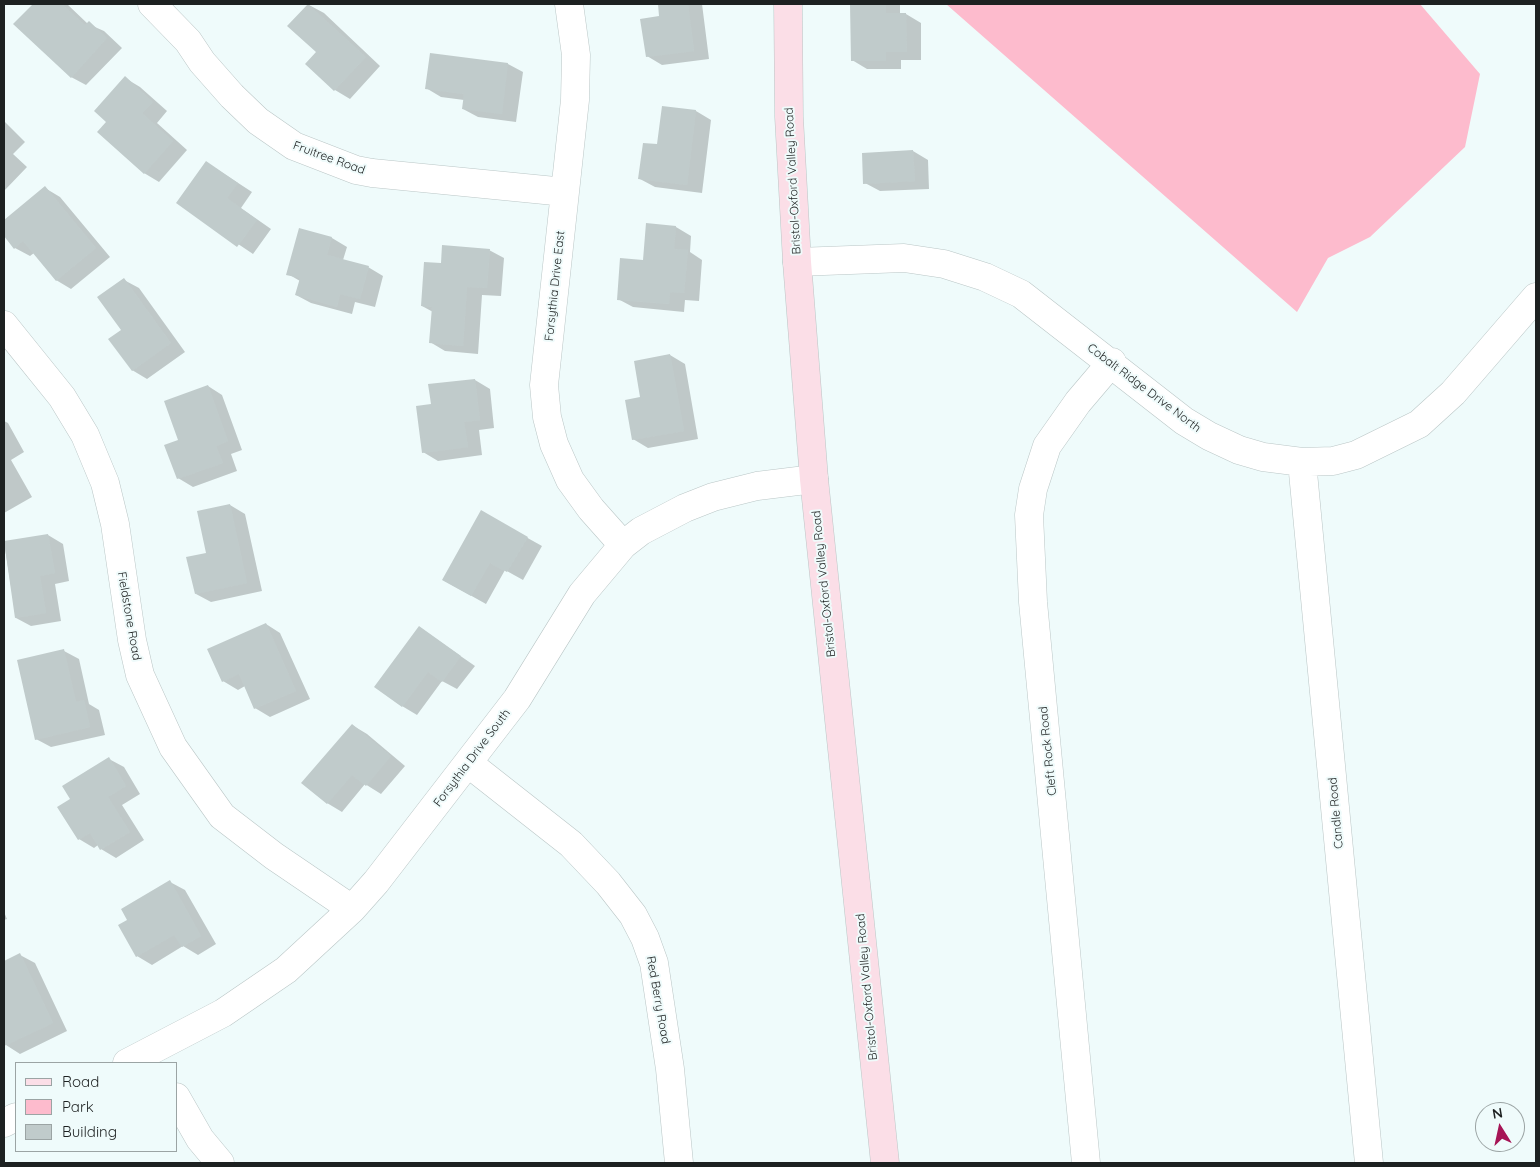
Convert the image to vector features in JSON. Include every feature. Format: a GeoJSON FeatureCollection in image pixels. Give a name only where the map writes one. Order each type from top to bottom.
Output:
{"type":"FeatureCollection","features":[{"type":"Feature","properties":{"kind":"main road","name":"Bristol-Oxford Valley Road"},"geometry":{"type":"LineString","coordinates":[[788,4],[789,117],[797,262],[814,479],[885,1163]]}},
{"type":"Feature","properties":{"kind":"street","name":"Fruitree Road"},"geometry":{"type":"LineString","coordinates":[[152,4],[188,41],[232,96],[258,122],[294,146],[356,170],[372,173],[566,192]]}},
{"type":"Feature","properties":{"kind":"street","name":"Forsythia Drive East"},"geometry":{"type":"LineString","coordinates":[[570,4],[576,55],[575,100],[544,385],[547,417],[554,444],[570,480],[591,509],[623,545]]}},
{"type":"Feature","properties":{"kind":"street","name":"Cobalt Ridge Drive North"},"geometry":{"type":"LineString","coordinates":[[797,262],[904,258],[944,264],[985,277],[1021,294],[1112,362],[1184,421],[1209,436],[1239,450],[1263,457],[1302,462],[1333,460],[1356,455],[1419,424],[1453,393],[1536,297]]}},
{"type":"Feature","properties":{"kind":"street","name":"Fieldstone Road"},"geometry":{"type":"LineString","coordinates":[[4,325],[62,397],[85,435],[105,483],[115,524],[132,640],[140,675],[173,747],[222,816],[274,856],[352,909]]}},
{"type":"Feature","properties":{"kind":"street","name":"Cleft Rock Road"},"geometry":{"type":"LineString","coordinates":[[1086,1163],[1033,602],[1029,515],[1033,489],[1047,446],[1078,402],[1112,362]]}},
{"type":"Feature","properties":{"kind":"street","name":"Candle Road"},"geometry":{"type":"LineString","coordinates":[[1302,462],[1369,1163]]}},
{"type":"Feature","properties":{"kind":"street","name":"Forsythia Drive South"},"geometry":{"type":"LineString","coordinates":[[132,1062],[156,1057],[286,970],[352,909],[376,882],[517,699],[582,594],[623,545],[641,531],[685,508],[713,497],[757,486],[814,479]]}},
{"type":"Feature","properties":{"kind":"street","name":"Red Berry Road"},"geometry":{"type":"LineString","coordinates":[[468,763],[571,844],[608,883],[633,915],[645,938],[654,964],[670,1070],[678,1163]]}},
{"type":"Feature","properties":{"kind":"street"},"geometry":{"type":"LineString","coordinates":[[178,1100],[200,1139],[220,1163]]}},
{"type":"Feature","properties":{"kind":"green space"},"geometry":{"type":"Polygon","coordinates":[[[946,4],[1420,4],[1480,74],[1465,147],[1370,237],[1328,258],[1297,312],[946,4]]]}},
{"type":"Feature","properties":{"kind":"building"},"geometry":{"type":"Polygon","coordinates":[[[33,4],[62,4],[85,25],[89,21],[107,38],[71,78],[13,24],[33,4]]]}},
{"type":"Feature","properties":{"kind":"building"},"geometry":{"type":"Polygon","coordinates":[[[308,4],[366,57],[334,91],[305,64],[316,52],[287,26],[308,4]]]}},
{"type":"Feature","properties":{"kind":"building"},"geometry":{"type":"Polygon","coordinates":[[[658,4],[688,4],[694,51],[646,57],[640,19],[659,16],[658,4]]]}},
{"type":"Feature","properties":{"kind":"building"},"geometry":{"type":"Polygon","coordinates":[[[850,4],[886,4],[886,13],[906,13],[907,52],[886,52],[886,61],[851,61],[850,4]]]}},
{"type":"Feature","properties":{"kind":"building"},"geometry":{"type":"Polygon","coordinates":[[[430,53],[508,63],[502,114],[462,109],[464,94],[425,89],[430,53]]]}},
{"type":"Feature","properties":{"kind":"building"},"geometry":{"type":"Polygon","coordinates":[[[125,76],[153,102],[142,113],[173,141],[144,174],[97,132],[106,122],[94,111],[125,76]]]}},
{"type":"Feature","properties":{"kind":"building"},"geometry":{"type":"Polygon","coordinates":[[[662,106],[696,110],[687,185],[638,179],[643,143],[657,144],[662,106]]]}},
{"type":"Feature","properties":{"kind":"building"},"geometry":{"type":"Polygon","coordinates":[[[913,150],[915,181],[863,184],[862,153],[913,150]]]}},
{"type":"Feature","properties":{"kind":"building"},"geometry":{"type":"Polygon","coordinates":[[[206,161],[238,183],[227,198],[257,220],[237,247],[176,203],[206,161]]]}},
{"type":"Feature","properties":{"kind":"building"},"geometry":{"type":"Polygon","coordinates":[[[45,186],[96,248],[56,281],[23,241],[14,249],[4,236],[4,220],[45,186]]]}},
{"type":"Feature","properties":{"kind":"building"},"geometry":{"type":"Polygon","coordinates":[[[646,223],[676,226],[674,249],[688,250],[684,293],[670,292],[669,304],[617,300],[620,258],[643,260],[646,223]]]}},
{"type":"Feature","properties":{"kind":"building"},"geometry":{"type":"Polygon","coordinates":[[[299,228],[332,237],[327,255],[369,266],[360,299],[340,294],[337,307],[295,295],[300,278],[286,275],[299,228]]]}},
{"type":"Feature","properties":{"kind":"building"},"geometry":{"type":"Polygon","coordinates":[[[442,245],[490,249],[487,288],[467,287],[463,346],[429,343],[432,307],[421,306],[424,262],[441,263],[442,245]]]}},
{"type":"Feature","properties":{"kind":"building"},"geometry":{"type":"Polygon","coordinates":[[[124,278],[171,343],[132,371],[108,339],[121,330],[97,297],[124,278]]]}},
{"type":"Feature","properties":{"kind":"building"},"geometry":{"type":"Polygon","coordinates":[[[670,354],[684,431],[632,440],[625,400],[640,397],[634,361],[670,354]]]}},
{"type":"Feature","properties":{"kind":"building"},"geometry":{"type":"Polygon","coordinates":[[[475,379],[480,420],[464,422],[468,447],[422,453],[416,406],[431,404],[428,384],[475,379]]]}},
{"type":"Feature","properties":{"kind":"building"},"geometry":{"type":"Polygon","coordinates":[[[208,385],[228,441],[216,446],[223,463],[177,479],[164,445],[178,440],[164,401],[208,385]]]}},
{"type":"Feature","properties":{"kind":"building"},"geometry":{"type":"Polygon","coordinates":[[[230,504],[247,583],[195,594],[186,557],[206,553],[197,511],[230,504]]]}},
{"type":"Feature","properties":{"kind":"building"},"geometry":{"type":"Polygon","coordinates":[[[481,510],[528,537],[507,572],[490,563],[471,596],[442,580],[481,510]]]}},
{"type":"Feature","properties":{"kind":"building"},"geometry":{"type":"Polygon","coordinates":[[[48,534],[55,573],[40,576],[46,613],[15,618],[4,541],[48,534]]]}},
{"type":"Feature","properties":{"kind":"building"},"geometry":{"type":"Polygon","coordinates":[[[266,623],[296,691],[254,709],[239,674],[222,682],[207,649],[266,623]]]}},
{"type":"Feature","properties":{"kind":"building"},"geometry":{"type":"Polygon","coordinates":[[[419,626],[461,656],[442,682],[428,672],[402,707],[374,687],[419,626]]]}},
{"type":"Feature","properties":{"kind":"building"},"geometry":{"type":"Polygon","coordinates":[[[64,649],[76,702],[84,700],[90,727],[35,740],[17,660],[64,649]]]}},
{"type":"Feature","properties":{"kind":"building"},"geometry":{"type":"Polygon","coordinates":[[[352,724],[391,756],[366,786],[352,775],[327,804],[301,783],[352,724]]]}},
{"type":"Feature","properties":{"kind":"building"},"geometry":{"type":"Polygon","coordinates":[[[109,757],[126,786],[108,797],[130,832],[100,850],[90,833],[78,840],[57,807],[70,799],[62,786],[109,757]]]}},
{"type":"Feature","properties":{"kind":"building"},"geometry":{"type":"Polygon","coordinates":[[[170,880],[201,936],[182,947],[174,935],[136,957],[118,925],[127,920],[121,909],[170,880]]]}},
{"type":"Feature","properties":{"kind":"building"},"geometry":{"type":"Polygon","coordinates":[[[20,953],[53,1023],[4,1046],[4,961],[20,953]]]}}]}
